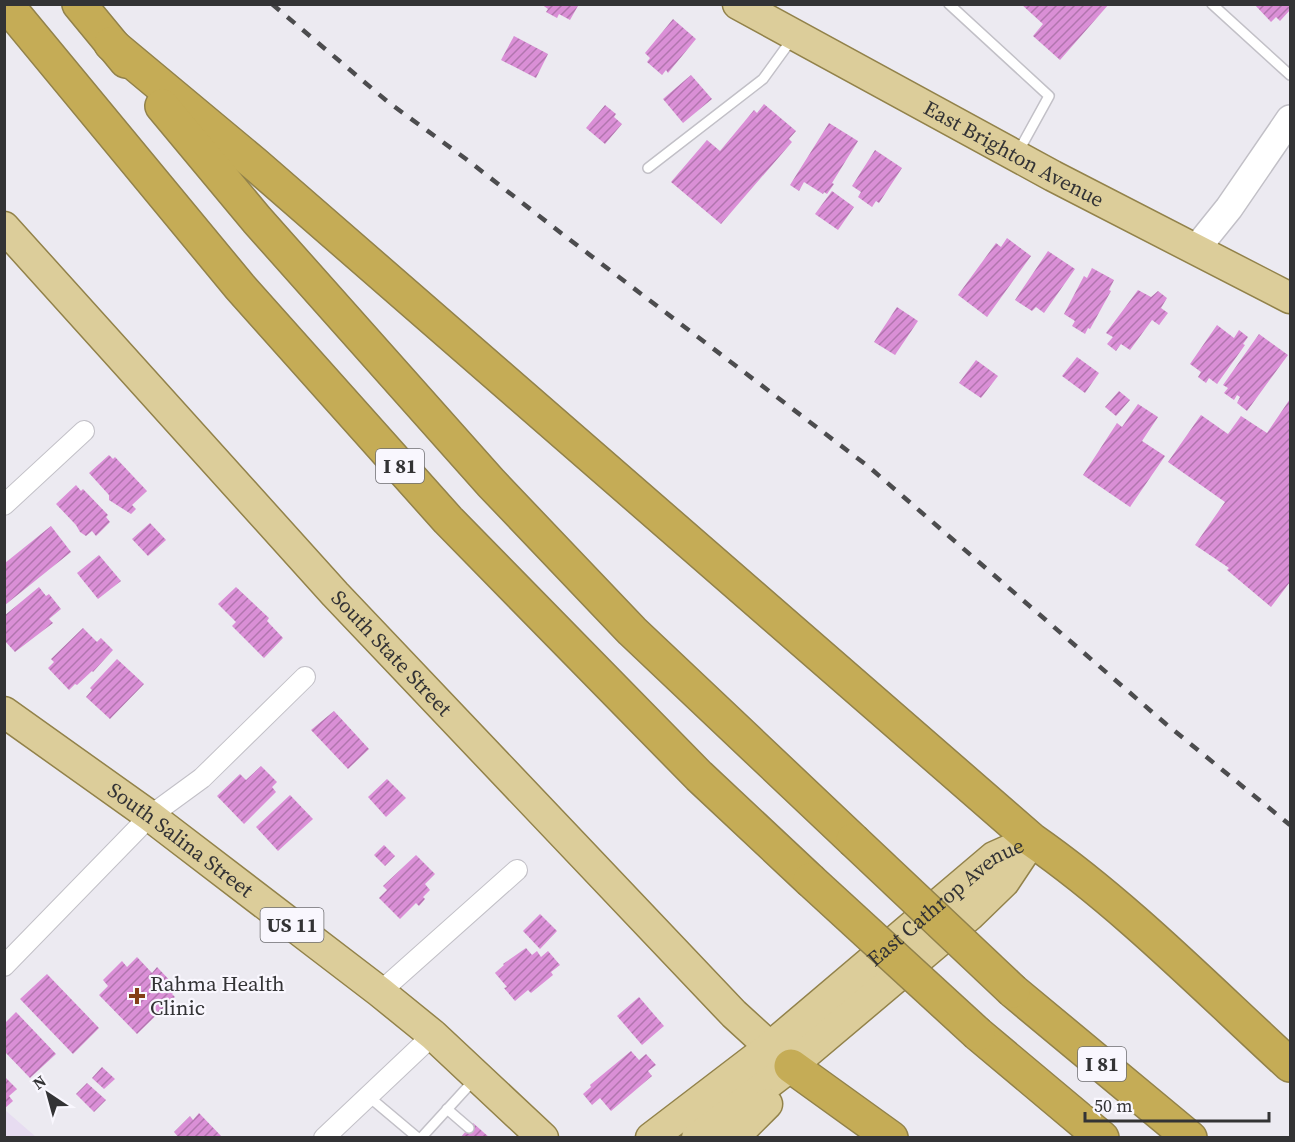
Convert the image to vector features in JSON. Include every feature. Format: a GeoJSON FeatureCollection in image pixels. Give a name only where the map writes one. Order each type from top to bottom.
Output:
{"type":"FeatureCollection","features":[{"type":"Feature","properties":{"kind":"highway","name":"I 81"},"geometry":{"type":"LineString","coordinates":[[79,4],[256,220],[491,483],[632,631],[1013,991],[1190,1137]]}},
{"type":"Feature","properties":{"kind":"highway","name":"I 81"},"geometry":{"type":"LineString","coordinates":[[13,14],[240,287],[448,520],[699,776],[978,1034],[1102,1137]]}},
{"type":"Feature","properties":{"kind":"highway"},"geometry":{"type":"LineString","coordinates":[[111,44],[255,164],[1032,840],[1065,863],[1133,921],[1290,1065]]}},
{"type":"Feature","properties":{"kind":"highway"},"geometry":{"type":"LineString","coordinates":[[781,1056],[891,1137]]}},
{"type":"Feature","properties":{"kind":"main road","name":"East Brighton Avenue"},"geometry":{"type":"LineString","coordinates":[[738,4],[1016,156],[1290,298]]}},
{"type":"Feature","properties":{"kind":"main road","name":"South State Street"},"geometry":{"type":"LineString","coordinates":[[4,227],[335,594],[734,1014],[781,1056]]}},
{"type":"Feature","properties":{"kind":"main road","name":"South Salina Street"},"geometry":{"type":"LineString","coordinates":[[4,712],[150,816],[380,992],[434,1035],[539,1136]]}},
{"type":"Feature","properties":{"kind":"main road","name":"East Cathrop Avenue"},"geometry":{"type":"LineString","coordinates":[[651,1137],[781,1056],[970,915],[1004,882],[1032,840]]}},
{"type":"Feature","properties":{"kind":"main road","name":"East Cathrop Avenue"},"geometry":{"type":"LineString","coordinates":[[697,1137],[781,1056]]}},
{"type":"Feature","properties":{"kind":"main road"},"geometry":{"type":"LineString","coordinates":[[733,1137],[767,1104],[781,1056]]}},
{"type":"Feature","properties":{"kind":"street"},"geometry":{"type":"LineString","coordinates":[[1196,249],[1229,208],[1290,119]]}},
{"type":"Feature","properties":{"kind":"street"},"geometry":{"type":"LineString","coordinates":[[4,505],[84,431]]}},
{"type":"Feature","properties":{"kind":"street"},"geometry":{"type":"LineString","coordinates":[[4,966],[150,816],[202,778],[305,677]]}},
{"type":"Feature","properties":{"kind":"street"},"geometry":{"type":"LineString","coordinates":[[380,992],[517,870]]}},
{"type":"Feature","properties":{"kind":"street"},"geometry":{"type":"LineString","coordinates":[[324,1137],[434,1035]]}},
{"type":"Feature","properties":{"kind":"lane"},"geometry":{"type":"LineString","coordinates":[[948,4],[1049,96],[1016,156]]}},
{"type":"Feature","properties":{"kind":"lane"},"geometry":{"type":"LineString","coordinates":[[1212,4],[1290,75]]}},
{"type":"Feature","properties":{"kind":"lane"},"geometry":{"type":"LineString","coordinates":[[648,168],[763,79],[795,35]]}},
{"type":"Feature","properties":{"kind":"lane"},"geometry":{"type":"LineString","coordinates":[[368,1096],[419,1137],[478,1076]]}},
{"type":"Feature","properties":{"kind":"lane"},"geometry":{"type":"LineString","coordinates":[[447,1109],[469,1128]]}},
{"type":"Feature","properties":{"kind":"lane"},"geometry":{"type":"LineString","coordinates":[[428,1130],[437,1137]]}},
{"type":"Feature","properties":{"kind":"shaded area"},"geometry":{"type":"Polygon","coordinates":[[[5,1110],[36,1137],[5,1137],[5,1110]]]}},
{"type":"Feature","properties":{"kind":"building"},"geometry":{"type":"Polygon","coordinates":[[[541,4],[579,4],[570,20],[559,14],[557,18],[546,12],[548,9],[541,4]]]}},
{"type":"Feature","properties":{"kind":"building"},"geometry":{"type":"Polygon","coordinates":[[[1021,4],[1109,4],[1060,60],[1033,36],[1043,24],[1021,4]]]}},
{"type":"Feature","properties":{"kind":"building"},"geometry":{"type":"Polygon","coordinates":[[[1254,4],[1288,4],[1290,10],[1280,21],[1276,17],[1271,22],[1254,4]]]}},
{"type":"Feature","properties":{"kind":"building"},"geometry":{"type":"Polygon","coordinates":[[[673,19],[696,39],[668,73],[666,70],[662,75],[647,62],[650,58],[645,53],[673,19]]]}},
{"type":"Feature","properties":{"kind":"building"},"geometry":{"type":"Polygon","coordinates":[[[514,36],[548,54],[536,78],[501,60],[514,36]]]}},
{"type":"Feature","properties":{"kind":"building"},"geometry":{"type":"Polygon","coordinates":[[[691,75],[712,99],[683,123],[663,99],[691,75]]]}},
{"type":"Feature","properties":{"kind":"building"},"geometry":{"type":"Polygon","coordinates":[[[764,104],[796,131],[789,139],[792,142],[721,224],[671,182],[707,140],[720,151],[754,110],[757,113],[764,104]]]}},
{"type":"Feature","properties":{"kind":"building"},"geometry":{"type":"Polygon","coordinates":[[[605,105],[616,114],[614,117],[622,124],[605,144],[586,128],[605,105]]]}},
{"type":"Feature","properties":{"kind":"building"},"geometry":{"type":"Polygon","coordinates":[[[829,123],[858,141],[827,194],[824,192],[823,194],[804,182],[799,191],[790,185],[829,123]]]}},
{"type":"Feature","properties":{"kind":"building"},"geometry":{"type":"Polygon","coordinates":[[[875,150],[902,168],[879,203],[876,201],[872,207],[858,197],[861,192],[852,186],[875,150]]]}},
{"type":"Feature","properties":{"kind":"building"},"geometry":{"type":"Polygon","coordinates":[[[832,191],[854,207],[838,230],[815,214],[832,191]]]}},
{"type":"Feature","properties":{"kind":"building"},"geometry":{"type":"Polygon","coordinates":[[[1007,238],[1031,256],[987,317],[958,295],[996,243],[1001,247],[1007,238]]]}},
{"type":"Feature","properties":{"kind":"building"},"geometry":{"type":"Polygon","coordinates":[[[1048,251],[1075,269],[1044,313],[1036,307],[1032,311],[1015,300],[1048,251]]]}},
{"type":"Feature","properties":{"kind":"building"},"geometry":{"type":"Polygon","coordinates":[[[1092,268],[1114,280],[1109,290],[1111,291],[1085,334],[1072,326],[1075,321],[1064,314],[1084,276],[1087,278],[1092,268]]]}},
{"type":"Feature","properties":{"kind":"building"},"geometry":{"type":"Polygon","coordinates":[[[1138,290],[1151,297],[1158,291],[1167,298],[1161,308],[1168,313],[1159,325],[1152,320],[1130,350],[1121,344],[1116,351],[1107,344],[1113,337],[1106,333],[1138,290]]]}},
{"type":"Feature","properties":{"kind":"building"},"geometry":{"type":"Polygon","coordinates":[[[897,307],[918,321],[895,355],[874,342],[897,307]]]}},
{"type":"Feature","properties":{"kind":"building"},"geometry":{"type":"Polygon","coordinates":[[[1217,325],[1234,338],[1239,330],[1248,337],[1243,344],[1245,345],[1217,384],[1209,378],[1206,383],[1198,377],[1201,372],[1190,364],[1217,325]]]}},
{"type":"Feature","properties":{"kind":"building"},"geometry":{"type":"Polygon","coordinates":[[[1259,334],[1288,355],[1247,411],[1237,403],[1240,397],[1237,395],[1234,400],[1224,393],[1228,388],[1223,385],[1259,334]]]}},
{"type":"Feature","properties":{"kind":"building"},"geometry":{"type":"Polygon","coordinates":[[[1077,357],[1099,373],[1085,393],[1062,376],[1077,357]]]}},
{"type":"Feature","properties":{"kind":"building"},"geometry":{"type":"Polygon","coordinates":[[[976,360],[998,376],[981,398],[959,383],[976,360]]]}},
{"type":"Feature","properties":{"kind":"building"},"geometry":{"type":"Polygon","coordinates":[[[1119,391],[1130,400],[1116,416],[1105,407],[1119,391]]]}},
{"type":"Feature","properties":{"kind":"building"},"geometry":{"type":"Polygon","coordinates":[[[1290,399],[1290,582],[1271,607],[1227,570],[1229,568],[1195,545],[1225,502],[1168,462],[1201,415],[1228,434],[1241,416],[1267,433],[1290,399]]]}},
{"type":"Feature","properties":{"kind":"building"},"geometry":{"type":"Polygon","coordinates":[[[1138,404],[1158,417],[1142,441],[1165,456],[1130,507],[1083,475],[1117,423],[1122,427],[1138,404]]]}},
{"type":"Feature","properties":{"kind":"building"},"geometry":{"type":"Polygon","coordinates":[[[109,455],[113,459],[115,457],[147,491],[132,505],[136,509],[131,514],[109,500],[109,495],[89,473],[109,455]]]}},
{"type":"Feature","properties":{"kind":"building"},"geometry":{"type":"Polygon","coordinates":[[[76,485],[81,491],[83,489],[108,515],[106,517],[110,522],[96,536],[92,531],[86,536],[80,532],[56,504],[76,485]]]}},
{"type":"Feature","properties":{"kind":"building"},"geometry":{"type":"Polygon","coordinates":[[[150,523],[166,540],[148,556],[132,539],[150,523]]]}},
{"type":"Feature","properties":{"kind":"building"},"geometry":{"type":"Polygon","coordinates":[[[51,526],[71,552],[5,605],[5,563],[51,526]]]}},
{"type":"Feature","properties":{"kind":"building"},"geometry":{"type":"Polygon","coordinates":[[[99,555],[121,581],[98,599],[77,573],[99,555]]]}},
{"type":"Feature","properties":{"kind":"building"},"geometry":{"type":"Polygon","coordinates":[[[39,587],[46,596],[49,594],[61,609],[49,619],[53,623],[15,652],[4,640],[4,616],[39,587]]]}},
{"type":"Feature","properties":{"kind":"building"},"geometry":{"type":"Polygon","coordinates":[[[236,587],[269,618],[267,621],[283,638],[264,658],[232,626],[236,622],[218,604],[236,587]]]}},
{"type":"Feature","properties":{"kind":"building"},"geometry":{"type":"Polygon","coordinates":[[[83,628],[97,642],[101,638],[113,650],[93,672],[69,690],[48,668],[54,662],[51,659],[83,628]]]}},
{"type":"Feature","properties":{"kind":"building"},"geometry":{"type":"Polygon","coordinates":[[[117,659],[144,684],[110,719],[86,697],[92,690],[90,688],[117,659]]]}},
{"type":"Feature","properties":{"kind":"building"},"geometry":{"type":"Polygon","coordinates":[[[334,711],[369,749],[348,769],[311,730],[334,711]]]}},
{"type":"Feature","properties":{"kind":"building"},"geometry":{"type":"Polygon","coordinates":[[[261,766],[277,782],[272,787],[276,792],[244,824],[217,796],[240,774],[246,780],[261,766]]]}},
{"type":"Feature","properties":{"kind":"building"},"geometry":{"type":"Polygon","coordinates":[[[387,779],[406,798],[386,817],[368,797],[387,779]]]}},
{"type":"Feature","properties":{"kind":"building"},"geometry":{"type":"Polygon","coordinates":[[[290,795],[313,819],[278,851],[256,827],[290,795]]]}},
{"type":"Feature","properties":{"kind":"building"},"geometry":{"type":"Polygon","coordinates":[[[384,845],[395,856],[385,866],[374,855],[384,845]]]}},
{"type":"Feature","properties":{"kind":"building"},"geometry":{"type":"Polygon","coordinates":[[[416,855],[435,874],[425,884],[430,890],[423,897],[425,899],[419,906],[416,903],[400,919],[379,898],[387,890],[383,886],[416,855]]]}},
{"type":"Feature","properties":{"kind":"building"},"geometry":{"type":"Polygon","coordinates":[[[540,914],[557,931],[540,949],[523,931],[540,914]]]}},
{"type":"Feature","properties":{"kind":"building"},"geometry":{"type":"Polygon","coordinates":[[[526,948],[532,955],[537,951],[541,957],[548,951],[560,965],[551,972],[553,975],[531,993],[528,990],[515,1001],[495,973],[503,964],[526,948]]]}},
{"type":"Feature","properties":{"kind":"building","name":"Rahma Health Clinic"},"geometry":{"type":"Polygon","coordinates":[[[137,957],[152,973],[157,967],[178,989],[172,994],[175,997],[137,1034],[99,995],[108,986],[103,980],[122,961],[127,967],[137,957]]]}},
{"type":"Feature","properties":{"kind":"building"},"geometry":{"type":"Polygon","coordinates":[[[47,974],[99,1028],[73,1054],[20,999],[47,974]]]}},
{"type":"Feature","properties":{"kind":"building"},"geometry":{"type":"Polygon","coordinates":[[[639,997],[664,1026],[642,1045],[617,1016],[639,997]]]}},
{"type":"Feature","properties":{"kind":"building"},"geometry":{"type":"Polygon","coordinates":[[[16,1012],[56,1054],[30,1078],[4,1051],[4,1024],[16,1012]]]}},
{"type":"Feature","properties":{"kind":"building"},"geometry":{"type":"Polygon","coordinates":[[[631,1051],[639,1060],[646,1054],[656,1065],[648,1071],[652,1076],[611,1111],[600,1098],[592,1105],[583,1094],[591,1087],[590,1085],[631,1051]]]}},
{"type":"Feature","properties":{"kind":"building"},"geometry":{"type":"Polygon","coordinates":[[[102,1067],[115,1079],[104,1089],[92,1078],[102,1067]]]}},
{"type":"Feature","properties":{"kind":"building"},"geometry":{"type":"Polygon","coordinates":[[[4,1076],[17,1089],[9,1096],[13,1101],[4,1109],[4,1076]]]}},
{"type":"Feature","properties":{"kind":"building"},"geometry":{"type":"Polygon","coordinates":[[[87,1083],[106,1100],[94,1112],[76,1094],[87,1083]]]}},
{"type":"Feature","properties":{"kind":"building"},"geometry":{"type":"Polygon","coordinates":[[[199,1113],[223,1138],[179,1138],[174,1132],[190,1116],[193,1120],[199,1113]]]}},
{"type":"Feature","properties":{"kind":"building"},"geometry":{"type":"Polygon","coordinates":[[[473,1123],[490,1138],[460,1138],[473,1123]]]}},
{"type":"Feature","properties":{"kind":"railway"},"geometry":{"type":"LineString","coordinates":[[272,4],[388,102],[869,467],[1166,724],[1290,825]]}},
{"type":"Feature","properties":{"kind":"place","name":"Rahma Health Clinic"},"geometry":{"type":"Point","coordinates":[137,996]}}]}
